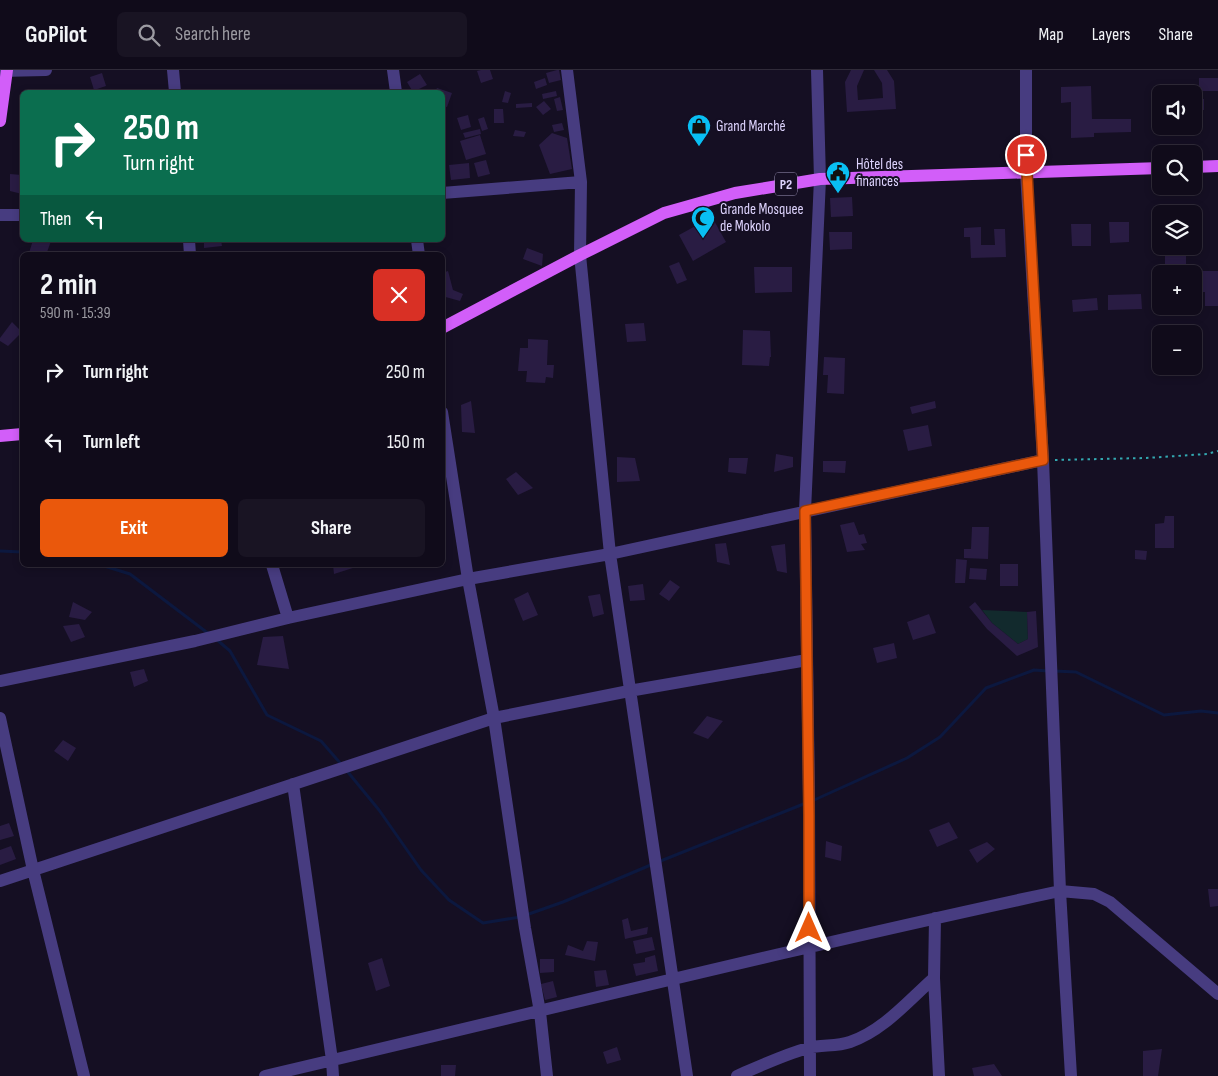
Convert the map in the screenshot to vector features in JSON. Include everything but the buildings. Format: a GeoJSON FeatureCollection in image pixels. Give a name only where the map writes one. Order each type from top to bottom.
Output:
{"type":"FeatureCollection","features":[{"type":"Feature","properties":{"kind":"main road"},"geometry":{"type":"LineString","coordinates":[[0,122],[5,71]]}},
{"type":"Feature","properties":{"kind":"main road"},"geometry":{"type":"LineString","coordinates":[[1202,167],[1218,166]]}},
{"type":"Feature","properties":{"kind":"main road","name":"P2"},"geometry":{"type":"LineString","coordinates":[[445,326],[664,212],[735,193],[820,179],[1152,168]]}},
{"type":"Feature","properties":{"kind":"main road"},"geometry":{"type":"LineString","coordinates":[[0,436],[20,434]]}},
{"type":"Feature","properties":{"kind":"street"},"geometry":{"type":"LineString","coordinates":[[5,71],[46,70]]}},
{"type":"Feature","properties":{"kind":"street"},"geometry":{"type":"LineString","coordinates":[[173,70],[175,90]]}},
{"type":"Feature","properties":{"kind":"street"},"geometry":{"type":"LineString","coordinates":[[393,70],[396,90]]}},
{"type":"Feature","properties":{"kind":"street"},"geometry":{"type":"LineString","coordinates":[[567,70],[581,182],[580,255],[610,554],[687,1076]]}},
{"type":"Feature","properties":{"kind":"street"},"geometry":{"type":"LineString","coordinates":[[810,1076],[805,511],[820,179],[817,70]]}},
{"type":"Feature","properties":{"kind":"street"},"geometry":{"type":"LineString","coordinates":[[1026,70],[1026,172],[1043,460],[1060,892],[1071,1076]]}},
{"type":"Feature","properties":{"kind":"street"},"geometry":{"type":"LineString","coordinates":[[445,193],[581,182]]}},
{"type":"Feature","properties":{"kind":"street"},"geometry":{"type":"LineString","coordinates":[[0,215],[20,215]]}},
{"type":"Feature","properties":{"kind":"street"},"geometry":{"type":"LineString","coordinates":[[445,431],[468,579],[494,718],[520,899],[540,1012],[547,1076]]}},
{"type":"Feature","properties":{"kind":"street"},"geometry":{"type":"LineString","coordinates":[[0,681],[195,641],[288,618],[468,579],[610,554],[1043,460]]}},
{"type":"Feature","properties":{"kind":"street"},"geometry":{"type":"LineString","coordinates":[[273,567],[288,618]]}},
{"type":"Feature","properties":{"kind":"street"},"geometry":{"type":"LineString","coordinates":[[0,881],[494,718],[629,691],[807,660]]}},
{"type":"Feature","properties":{"kind":"street"},"geometry":{"type":"LineString","coordinates":[[0,718],[32,870],[84,1076]]}},
{"type":"Feature","properties":{"kind":"street"},"geometry":{"type":"LineString","coordinates":[[293,784],[333,1076]]}},
{"type":"Feature","properties":{"kind":"street"},"geometry":{"type":"LineString","coordinates":[[265,1076],[540,1012],[809,946],[1060,892],[1094,894],[1110,902],[1218,994]]}},
{"type":"Feature","properties":{"kind":"street"},"geometry":{"type":"LineString","coordinates":[[935,918],[934,978],[939,1076]]}},
{"type":"Feature","properties":{"kind":"street"},"geometry":{"type":"LineString","coordinates":[[737,1076],[775,1059],[810,1048],[848,1043],[868,1034],[934,978]]}},
{"type":"Feature","properties":{"kind":"path"},"geometry":{"type":"LineString","coordinates":[[1043,460],[1164,457],[1207,454],[1218,451]]}},
{"type":"Feature","properties":{"kind":"green space"},"geometry":{"type":"Polygon","coordinates":[[[982,610],[1027,612],[1028,639],[1018,644],[992,623],[982,610]]]}},
{"type":"Feature","properties":{"kind":"waterway"},"geometry":{"type":"LineString","coordinates":[[0,551],[20,552]]}},
{"type":"Feature","properties":{"kind":"waterway"},"geometry":{"type":"LineString","coordinates":[[107,567],[130,574],[209,634]]}},
{"type":"Feature","properties":{"kind":"waterway"},"geometry":{"type":"LineString","coordinates":[[216,639],[230,651],[267,715],[321,741],[341,764]]}},
{"type":"Feature","properties":{"kind":"waterway"},"geometry":{"type":"LineString","coordinates":[[812,801],[907,758],[940,737],[986,688],[1034,670],[1048,671]]}},
{"type":"Feature","properties":{"kind":"waterway"},"geometry":{"type":"LineString","coordinates":[[1054,671],[1076,672],[1164,715],[1201,711],[1218,713]]}},
{"type":"Feature","properties":{"kind":"waterway"},"geometry":{"type":"LineString","coordinates":[[347,771],[379,810],[421,870],[449,900],[483,923],[520,917]]}},
{"type":"Feature","properties":{"kind":"waterway"},"geometry":{"type":"LineString","coordinates":[[658,862],[806,803]]}},
{"type":"Feature","properties":{"kind":"waterway"},"geometry":{"type":"LineString","coordinates":[[526,915],[563,902],[653,864]]}},
{"type":"Feature","properties":{"kind":"place","name":"Grand Marché"},"geometry":{"type":"Point","coordinates":[699,147]}},
{"type":"Feature","properties":{"kind":"place","name":"Hôtel des finances"},"geometry":{"type":"Point","coordinates":[838,194]}},
{"type":"Feature","properties":{"kind":"place","name":"Grande Mosquee de Mokolo"},"geometry":{"type":"Point","coordinates":[703,239]}},
{"type":"Feature","properties":{"kind":"route"},"geometry":{"type":"LineString","coordinates":[[809,928],[805,511],[1043,460],[1026,155]]}}]}
